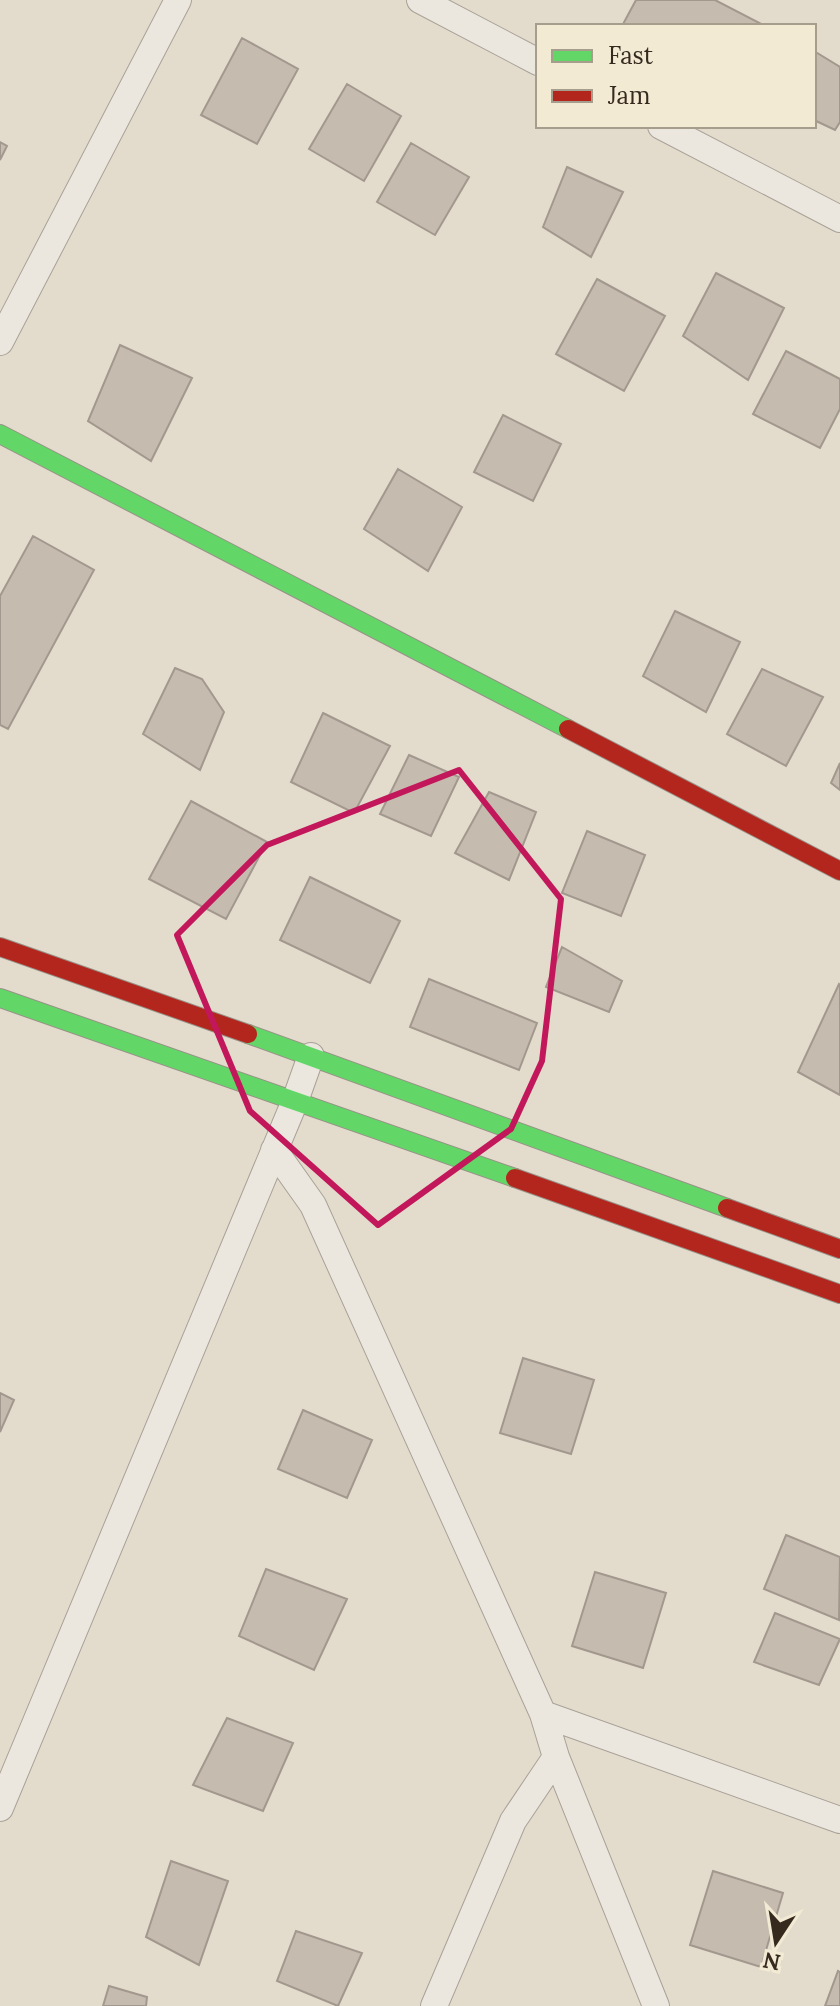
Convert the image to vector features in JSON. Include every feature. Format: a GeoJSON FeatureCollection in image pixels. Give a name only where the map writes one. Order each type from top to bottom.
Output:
{"type":"FeatureCollection","features":[{"type":"Feature","properties":{"kind":"street"},"geometry":{"type":"LineString","coordinates":[[0,342],[178,0]]}},
{"type":"Feature","properties":{"kind":"street"},"geometry":{"type":"LineString","coordinates":[[420,0],[536,61]]}},
{"type":"Feature","properties":{"kind":"street"},"geometry":{"type":"LineString","coordinates":[[665,128],[840,219]]}},
{"type":"Feature","properties":{"kind":"street"},"geometry":{"type":"LineString","coordinates":[[0,434],[840,871]]}},
{"type":"Feature","properties":{"kind":"street"},"geometry":{"type":"LineString","coordinates":[[0,947],[311,1056],[840,1249]]}},
{"type":"Feature","properties":{"kind":"street"},"geometry":{"type":"LineString","coordinates":[[0,998],[365,1124],[840,1294]]}},
{"type":"Feature","properties":{"kind":"street"},"geometry":{"type":"LineString","coordinates":[[0,1808],[295,1101],[311,1056]]}},
{"type":"Feature","properties":{"kind":"street"},"geometry":{"type":"LineString","coordinates":[[274,1150],[313,1205],[543,1714],[556,1757],[656,2006]]}},
{"type":"Feature","properties":{"kind":"street"},"geometry":{"type":"LineString","coordinates":[[543,1714],[840,1820]]}},
{"type":"Feature","properties":{"kind":"street"},"geometry":{"type":"LineString","coordinates":[[434,2006],[513,1821],[556,1757]]}},
{"type":"Feature","properties":{"kind":"highlighted area"},"geometry":{"type":"Polygon","coordinates":[[[459,770],[561,899],[542,1061],[511,1129],[378,1225],[250,1111],[177,935],[267,845],[459,770]]]}},
{"type":"Feature","properties":{"kind":"building"},"geometry":{"type":"Polygon","coordinates":[[[636,0],[715,0],[761,24],[623,24],[636,0]]]}},
{"type":"Feature","properties":{"kind":"building"},"geometry":{"type":"Polygon","coordinates":[[[242,38],[298,69],[257,144],[201,115],[242,38]]]}},
{"type":"Feature","properties":{"kind":"building"},"geometry":{"type":"Polygon","coordinates":[[[816,52],[840,67],[840,122],[835,130],[816,121],[816,52]]]}},
{"type":"Feature","properties":{"kind":"building"},"geometry":{"type":"Polygon","coordinates":[[[347,84],[401,116],[364,181],[309,149],[347,84]]]}},
{"type":"Feature","properties":{"kind":"building"},"geometry":{"type":"Polygon","coordinates":[[[0,142],[7,146],[0,160],[0,142]]]}},
{"type":"Feature","properties":{"kind":"building"},"geometry":{"type":"Polygon","coordinates":[[[411,143],[469,177],[435,235],[377,202],[411,143]]]}},
{"type":"Feature","properties":{"kind":"building"},"geometry":{"type":"Polygon","coordinates":[[[567,167],[623,192],[591,257],[543,227],[567,167]]]}},
{"type":"Feature","properties":{"kind":"building"},"geometry":{"type":"Polygon","coordinates":[[[716,273],[784,308],[748,380],[683,336],[716,273]]]}},
{"type":"Feature","properties":{"kind":"building"},"geometry":{"type":"Polygon","coordinates":[[[597,279],[665,316],[624,391],[556,354],[597,279]]]}},
{"type":"Feature","properties":{"kind":"building"},"geometry":{"type":"Polygon","coordinates":[[[120,345],[192,378],[151,461],[88,421],[120,345]]]}},
{"type":"Feature","properties":{"kind":"building"},"geometry":{"type":"Polygon","coordinates":[[[786,351],[840,379],[840,409],[820,448],[753,414],[786,351]]]}},
{"type":"Feature","properties":{"kind":"building"},"geometry":{"type":"Polygon","coordinates":[[[503,415],[561,444],[533,501],[474,472],[503,415]]]}},
{"type":"Feature","properties":{"kind":"building"},"geometry":{"type":"Polygon","coordinates":[[[398,469],[462,507],[428,571],[364,529],[398,469]]]}},
{"type":"Feature","properties":{"kind":"building"},"geometry":{"type":"Polygon","coordinates":[[[33,536],[94,570],[8,729],[0,725],[0,596],[33,536]]]}},
{"type":"Feature","properties":{"kind":"building"},"geometry":{"type":"Polygon","coordinates":[[[675,611],[740,642],[706,712],[643,676],[675,611]]]}},
{"type":"Feature","properties":{"kind":"building"},"geometry":{"type":"Polygon","coordinates":[[[175,668],[202,679],[224,712],[200,770],[143,734],[175,668]]]}},
{"type":"Feature","properties":{"kind":"building"},"geometry":{"type":"Polygon","coordinates":[[[762,669],[823,697],[786,766],[727,734],[762,669]]]}},
{"type":"Feature","properties":{"kind":"building"},"geometry":{"type":"Polygon","coordinates":[[[323,713],[390,746],[354,813],[291,782],[323,713]]]}},
{"type":"Feature","properties":{"kind":"building"},"geometry":{"type":"Polygon","coordinates":[[[409,755],[459,777],[431,836],[380,814],[409,755]]]}},
{"type":"Feature","properties":{"kind":"building"},"geometry":{"type":"Polygon","coordinates":[[[840,763],[840,790],[831,783],[840,763]]]}},
{"type":"Feature","properties":{"kind":"building"},"geometry":{"type":"Polygon","coordinates":[[[489,792],[536,812],[509,880],[455,853],[489,792]]]}},
{"type":"Feature","properties":{"kind":"building"},"geometry":{"type":"Polygon","coordinates":[[[191,801],[267,842],[226,919],[149,879],[191,801]]]}},
{"type":"Feature","properties":{"kind":"building"},"geometry":{"type":"Polygon","coordinates":[[[587,831],[645,855],[621,916],[562,893],[587,831]]]}},
{"type":"Feature","properties":{"kind":"building"},"geometry":{"type":"Polygon","coordinates":[[[310,877],[400,921],[370,983],[280,940],[310,877]]]}},
{"type":"Feature","properties":{"kind":"building"},"geometry":{"type":"Polygon","coordinates":[[[562,947],[622,981],[609,1012],[546,987],[562,947]]]}},
{"type":"Feature","properties":{"kind":"building"},"geometry":{"type":"Polygon","coordinates":[[[429,979],[537,1023],[519,1070],[410,1027],[429,979]]]}},
{"type":"Feature","properties":{"kind":"building"},"geometry":{"type":"Polygon","coordinates":[[[840,985],[840,1095],[798,1072],[840,985]]]}},
{"type":"Feature","properties":{"kind":"building"},"geometry":{"type":"Polygon","coordinates":[[[523,1358],[594,1380],[571,1454],[500,1433],[523,1358]]]}},
{"type":"Feature","properties":{"kind":"building"},"geometry":{"type":"Polygon","coordinates":[[[0,1393],[14,1400],[0,1432],[0,1393]]]}},
{"type":"Feature","properties":{"kind":"building"},"geometry":{"type":"Polygon","coordinates":[[[303,1410],[372,1440],[347,1498],[278,1469],[303,1410]]]}},
{"type":"Feature","properties":{"kind":"building"},"geometry":{"type":"Polygon","coordinates":[[[786,1535],[840,1557],[839,1620],[764,1589],[786,1535]]]}},
{"type":"Feature","properties":{"kind":"building"},"geometry":{"type":"Polygon","coordinates":[[[266,1569],[347,1599],[314,1670],[239,1636],[266,1569]]]}},
{"type":"Feature","properties":{"kind":"building"},"geometry":{"type":"Polygon","coordinates":[[[595,1572],[666,1593],[643,1668],[572,1646],[595,1572]]]}},
{"type":"Feature","properties":{"kind":"building"},"geometry":{"type":"Polygon","coordinates":[[[775,1613],[840,1639],[819,1685],[754,1662],[775,1613]]]}},
{"type":"Feature","properties":{"kind":"building"},"geometry":{"type":"Polygon","coordinates":[[[227,1718],[293,1743],[263,1811],[193,1785],[227,1718]]]}},
{"type":"Feature","properties":{"kind":"building"},"geometry":{"type":"Polygon","coordinates":[[[171,1861],[228,1881],[199,1965],[146,1937],[171,1861]]]}},
{"type":"Feature","properties":{"kind":"building"},"geometry":{"type":"Polygon","coordinates":[[[713,1871],[783,1893],[761,1967],[690,1945],[713,1871]]]}},
{"type":"Feature","properties":{"kind":"building"},"geometry":{"type":"Polygon","coordinates":[[[296,1931],[362,1953],[338,2006],[277,1981],[296,1931]]]}},
{"type":"Feature","properties":{"kind":"building"},"geometry":{"type":"Polygon","coordinates":[[[838,1971],[840,2006],[825,2006],[838,1971]]]}},
{"type":"Feature","properties":{"kind":"building"},"geometry":{"type":"Polygon","coordinates":[[[109,1986],[147,1997],[146,2006],[103,2006],[109,1986]]]}},
{"type":"Feature","properties":{"kind":"traffic: fast"},"geometry":{"type":"LineString","coordinates":[[0,434],[568,729]]}},
{"type":"Feature","properties":{"kind":"traffic: fast"},"geometry":{"type":"LineString","coordinates":[[0,998],[515,1178]]}},
{"type":"Feature","properties":{"kind":"traffic: fast"},"geometry":{"type":"LineString","coordinates":[[248,1034],[727,1208]]}},
{"type":"Feature","properties":{"kind":"traffic: jam"},"geometry":{"type":"LineString","coordinates":[[568,729],[840,871]]}},
{"type":"Feature","properties":{"kind":"traffic: jam"},"geometry":{"type":"LineString","coordinates":[[0,947],[248,1034]]}},
{"type":"Feature","properties":{"kind":"traffic: jam"},"geometry":{"type":"LineString","coordinates":[[515,1178],[840,1294]]}},
{"type":"Feature","properties":{"kind":"traffic: jam"},"geometry":{"type":"LineString","coordinates":[[727,1208],[840,1249]]}}]}
